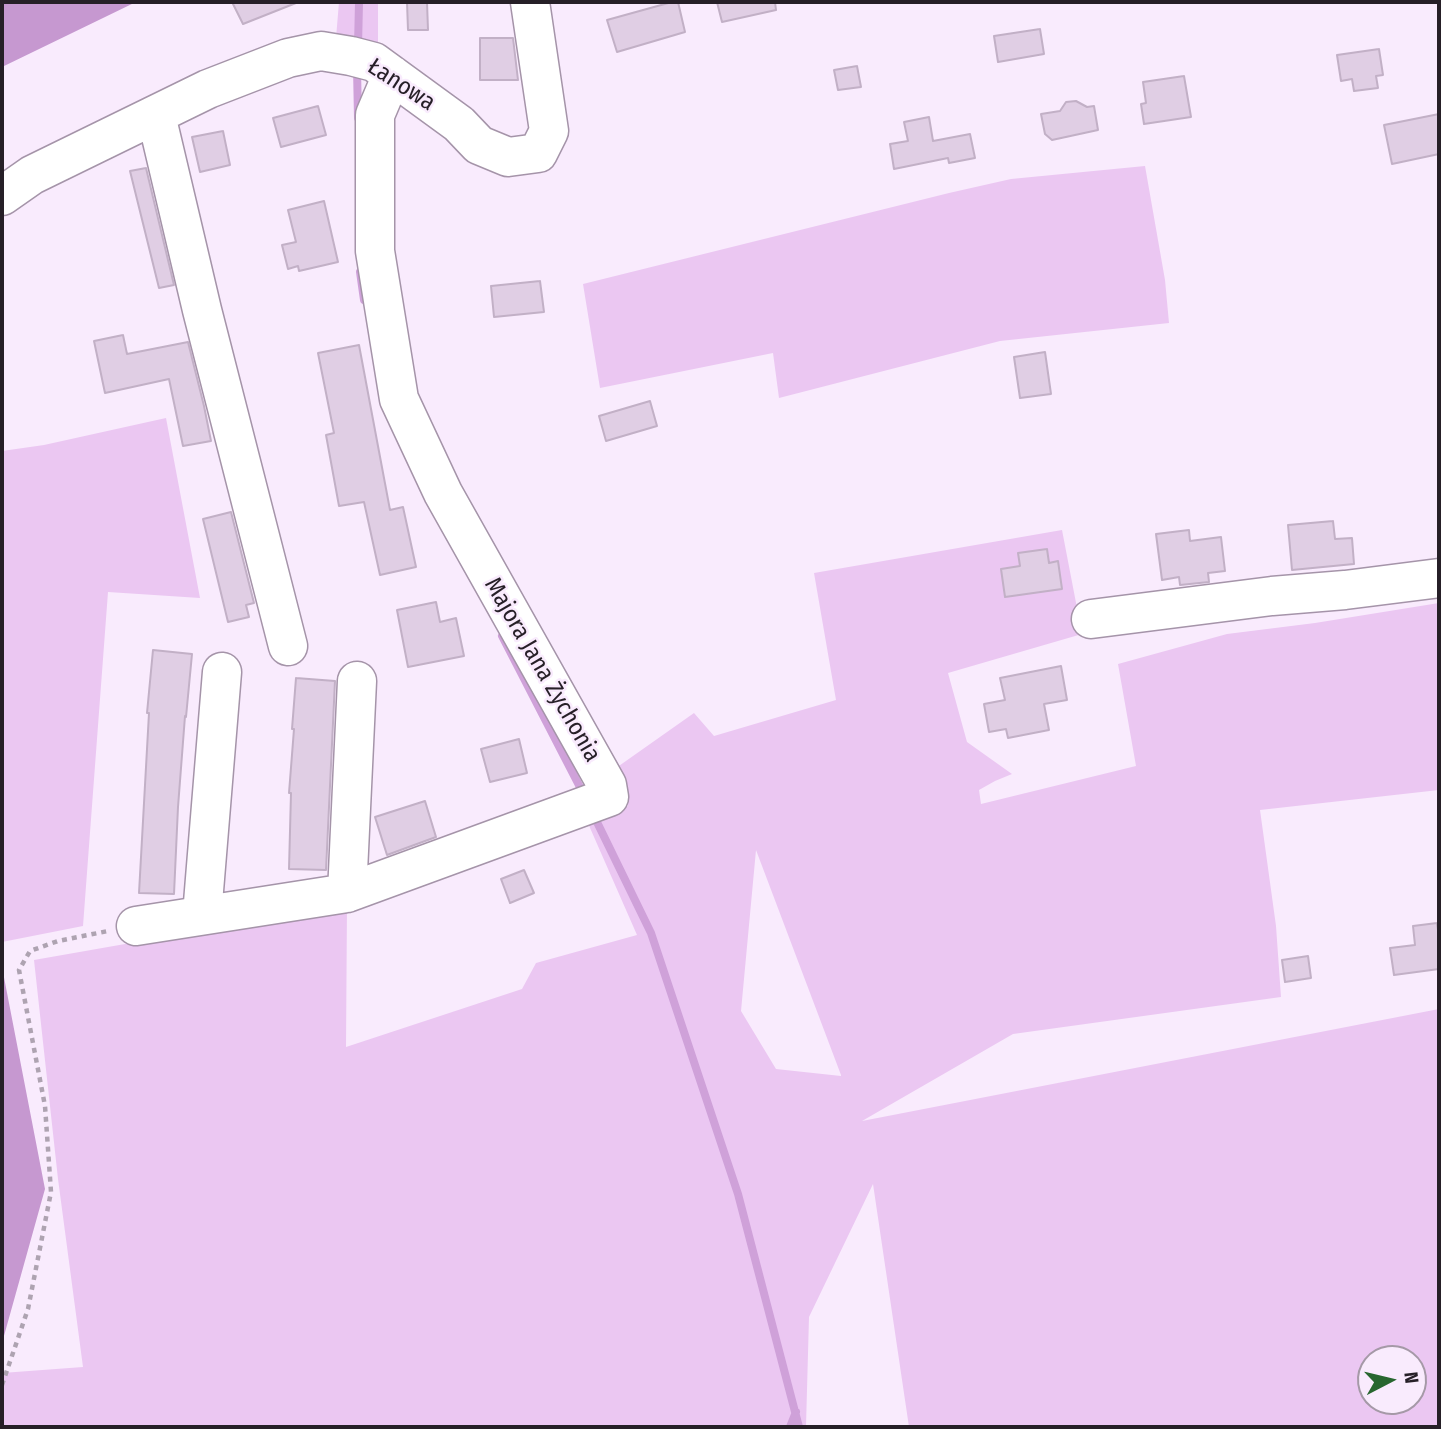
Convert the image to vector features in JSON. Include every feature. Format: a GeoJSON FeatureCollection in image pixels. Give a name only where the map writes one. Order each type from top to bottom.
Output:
{"type":"FeatureCollection","features":[{"type":"Feature","properties":{"kind":"street","name":"Łanowa"},"geometry":{"type":"LineString","coordinates":[[2,196],[32,175],[219,85],[288,58],[321,51],[374,62],[459,124],[479,145],[508,157],[538,153],[549,131],[530,2]]}},
{"type":"Feature","properties":{"kind":"street","name":"Majora Jana Żychonia"},"geometry":{"type":"LineString","coordinates":[[136,926],[347,892],[609,797],[607,785],[443,493],[400,399],[375,251],[375,115],[392,75]]}},
{"type":"Feature","properties":{"kind":"street"},"geometry":{"type":"LineString","coordinates":[[156,114],[202,310],[288,646]]}},
{"type":"Feature","properties":{"kind":"street"},"geometry":{"type":"LineString","coordinates":[[1091,618],[1439,578]]}},
{"type":"Feature","properties":{"kind":"street"},"geometry":{"type":"LineString","coordinates":[[202,915],[222,672]]}},
{"type":"Feature","properties":{"kind":"street"},"geometry":{"type":"LineString","coordinates":[[347,892],[357,681]]}},
{"type":"Feature","properties":{"kind":"path"},"geometry":{"type":"LineString","coordinates":[[2,1385],[28,1309],[51,1192],[45,1107],[19,970],[30,951],[58,940],[136,926]]}},
{"type":"Feature","properties":{"kind":"shaded area"},"geometry":{"type":"Polygon","coordinates":[[[2,2],[136,2],[2,67],[2,2]]]}},
{"type":"Feature","properties":{"kind":"shaded area"},"geometry":{"type":"Polygon","coordinates":[[[339,2],[378,2],[378,52],[336,38],[339,2]]]}},
{"type":"Feature","properties":{"kind":"shaded area"},"geometry":{"type":"Polygon","coordinates":[[[1145,166],[1165,280],[1169,323],[1000,341],[779,398],[773,353],[600,388],[583,284],[1011,179],[1145,166]]]}},
{"type":"Feature","properties":{"kind":"shaded area"},"geometry":{"type":"Polygon","coordinates":[[[166,418],[200,598],[108,592],[83,926],[2,942],[2,451],[44,445],[166,418]]]}},
{"type":"Feature","properties":{"kind":"shaded area"},"geometry":{"type":"Polygon","coordinates":[[[1062,530],[1082,634],[948,673],[967,742],[1012,774],[979,790],[981,804],[1136,766],[1118,664],[1227,634],[1439,603],[1439,790],[1260,810],[1276,926],[1281,997],[1013,1034],[862,1121],[1439,1009],[1439,1427],[909,1427],[873,1184],[809,1317],[806,1426],[851,1427],[2,1427],[2,1373],[83,1367],[58,1179],[34,960],[347,905],[346,1047],[522,989],[536,963],[637,935],[587,821],[628,806],[616,768],[694,713],[714,736],[836,700],[814,573],[1062,530]],[[756,850],[741,1011],[776,1069],[841,1075],[756,850]]]}},
{"type":"Feature","properties":{"kind":"shaded area"},"geometry":{"type":"Polygon","coordinates":[[[2,967],[45,1189],[2,1343],[2,967]]]}},
{"type":"Feature","properties":{"kind":"building"},"geometry":{"type":"Polygon","coordinates":[[[232,2],[296,2],[296,3],[243,24],[232,2]]]}},
{"type":"Feature","properties":{"kind":"building"},"geometry":{"type":"Polygon","coordinates":[[[407,2],[427,2],[428,30],[408,30],[407,2]]]}},
{"type":"Feature","properties":{"kind":"building"},"geometry":{"type":"Polygon","coordinates":[[[678,2],[685,32],[617,52],[607,20],[678,2]]]}},
{"type":"Feature","properties":{"kind":"building"},"geometry":{"type":"Polygon","coordinates":[[[717,2],[775,2],[776,10],[722,22],[717,2]]]}},
{"type":"Feature","properties":{"kind":"building"},"geometry":{"type":"Polygon","coordinates":[[[1040,29],[1044,54],[998,62],[994,36],[1040,29]]]}},
{"type":"Feature","properties":{"kind":"building"},"geometry":{"type":"Polygon","coordinates":[[[480,38],[513,38],[518,80],[480,80],[480,38]]]}},
{"type":"Feature","properties":{"kind":"building"},"geometry":{"type":"Polygon","coordinates":[[[1379,49],[1383,75],[1376,76],[1378,88],[1354,91],[1352,79],[1341,81],[1337,55],[1379,49]]]}},
{"type":"Feature","properties":{"kind":"building"},"geometry":{"type":"Polygon","coordinates":[[[857,66],[861,87],[838,90],[834,70],[857,66]]]}},
{"type":"Feature","properties":{"kind":"building"},"geometry":{"type":"Polygon","coordinates":[[[1184,76],[1191,117],[1144,124],[1141,104],[1146,103],[1143,82],[1184,76]]]}},
{"type":"Feature","properties":{"kind":"building"},"geometry":{"type":"Polygon","coordinates":[[[1076,101],[1087,107],[1094,106],[1098,130],[1052,140],[1045,134],[1041,114],[1060,111],[1066,102],[1076,101]]]}},
{"type":"Feature","properties":{"kind":"building"},"geometry":{"type":"Polygon","coordinates":[[[318,106],[326,135],[281,147],[273,118],[318,106]]]}},
{"type":"Feature","properties":{"kind":"building"},"geometry":{"type":"Polygon","coordinates":[[[1439,114],[1439,154],[1392,164],[1384,125],[1439,114]]]}},
{"type":"Feature","properties":{"kind":"building"},"geometry":{"type":"Polygon","coordinates":[[[929,117],[933,141],[970,134],[975,158],[949,163],[948,158],[894,169],[890,144],[908,141],[904,122],[929,117]]]}},
{"type":"Feature","properties":{"kind":"building"},"geometry":{"type":"Polygon","coordinates":[[[223,131],[230,165],[200,172],[192,137],[223,131]]]}},
{"type":"Feature","properties":{"kind":"building"},"geometry":{"type":"Polygon","coordinates":[[[146,168],[174,285],[159,288],[130,171],[146,168]]]}},
{"type":"Feature","properties":{"kind":"building"},"geometry":{"type":"Polygon","coordinates":[[[324,201],[338,262],[299,271],[298,266],[288,269],[282,245],[296,242],[288,210],[324,201]]]}},
{"type":"Feature","properties":{"kind":"building"},"geometry":{"type":"Polygon","coordinates":[[[540,281],[544,312],[494,317],[491,286],[540,281]]]}},
{"type":"Feature","properties":{"kind":"building"},"geometry":{"type":"Polygon","coordinates":[[[123,335],[127,354],[188,342],[211,441],[183,446],[169,379],[105,393],[94,341],[123,335]]]}},
{"type":"Feature","properties":{"kind":"building"},"geometry":{"type":"Polygon","coordinates":[[[359,345],[390,510],[403,507],[416,567],[380,575],[364,502],[339,506],[326,435],[334,433],[318,353],[359,345]]]}},
{"type":"Feature","properties":{"kind":"building"},"geometry":{"type":"Polygon","coordinates":[[[1045,352],[1051,394],[1020,398],[1014,357],[1045,352]]]}},
{"type":"Feature","properties":{"kind":"building"},"geometry":{"type":"Polygon","coordinates":[[[650,401],[657,426],[606,441],[599,416],[650,401]]]}},
{"type":"Feature","properties":{"kind":"building"},"geometry":{"type":"Polygon","coordinates":[[[231,512],[254,603],[246,605],[249,617],[228,622],[203,519],[231,512]]]}},
{"type":"Feature","properties":{"kind":"building"},"geometry":{"type":"Polygon","coordinates":[[[1333,521],[1335,539],[1352,538],[1354,564],[1292,570],[1288,525],[1333,521]]]}},
{"type":"Feature","properties":{"kind":"building"},"geometry":{"type":"Polygon","coordinates":[[[1189,530],[1190,541],[1221,537],[1225,571],[1208,573],[1209,582],[1180,585],[1179,577],[1162,580],[1156,534],[1189,530]]]}},
{"type":"Feature","properties":{"kind":"building"},"geometry":{"type":"Polygon","coordinates":[[[1047,549],[1049,563],[1058,561],[1062,589],[1005,597],[1001,569],[1020,566],[1018,553],[1047,549]]]}},
{"type":"Feature","properties":{"kind":"building"},"geometry":{"type":"Polygon","coordinates":[[[436,602],[440,622],[456,618],[464,656],[408,667],[397,610],[436,602]]]}},
{"type":"Feature","properties":{"kind":"building"},"geometry":{"type":"Polygon","coordinates":[[[153,650],[192,654],[178,807],[174,894],[139,893],[147,713],[153,650]]]}},
{"type":"Feature","properties":{"kind":"building"},"geometry":{"type":"Polygon","coordinates":[[[1061,666],[1067,700],[1044,704],[1049,730],[1008,738],[1006,729],[989,732],[984,704],[1005,700],[1000,678],[1061,666]]]}},
{"type":"Feature","properties":{"kind":"building"},"geometry":{"type":"Polygon","coordinates":[[[296,678],[335,681],[326,870],[289,869],[289,793],[296,678]]]}},
{"type":"Feature","properties":{"kind":"building"},"geometry":{"type":"Polygon","coordinates":[[[519,739],[527,773],[490,782],[481,749],[519,739]]]}},
{"type":"Feature","properties":{"kind":"building"},"geometry":{"type":"Polygon","coordinates":[[[425,801],[436,837],[387,855],[375,817],[425,801]]]}},
{"type":"Feature","properties":{"kind":"building"},"geometry":{"type":"Polygon","coordinates":[[[524,870],[534,893],[510,903],[501,879],[524,870]]]}},
{"type":"Feature","properties":{"kind":"building"},"geometry":{"type":"Polygon","coordinates":[[[1437,923],[1439,969],[1394,975],[1390,948],[1415,945],[1413,926],[1437,923]]]}},
{"type":"Feature","properties":{"kind":"building"},"geometry":{"type":"Polygon","coordinates":[[[1308,956],[1311,978],[1285,982],[1282,960],[1308,956]]]}},
{"type":"Feature","properties":{"kind":"waterway"},"geometry":{"type":"LineString","coordinates":[[358,47],[359,2]]}},
{"type":"Feature","properties":{"kind":"waterway"},"geometry":{"type":"LineString","coordinates":[[357,68],[358,118]]}},
{"type":"Feature","properties":{"kind":"waterway"},"geometry":{"type":"LineString","coordinates":[[360,272],[364,300]]}},
{"type":"Feature","properties":{"kind":"waterway"},"geometry":{"type":"LineString","coordinates":[[502,636],[584,795]]}},
{"type":"Feature","properties":{"kind":"waterway"},"geometry":{"type":"LineString","coordinates":[[595,818],[651,933],[738,1194],[799,1427]]}},
{"type":"Feature","properties":{"kind":"waterway"},"geometry":{"type":"LineString","coordinates":[[790,1427],[796,1412]]}}]}
